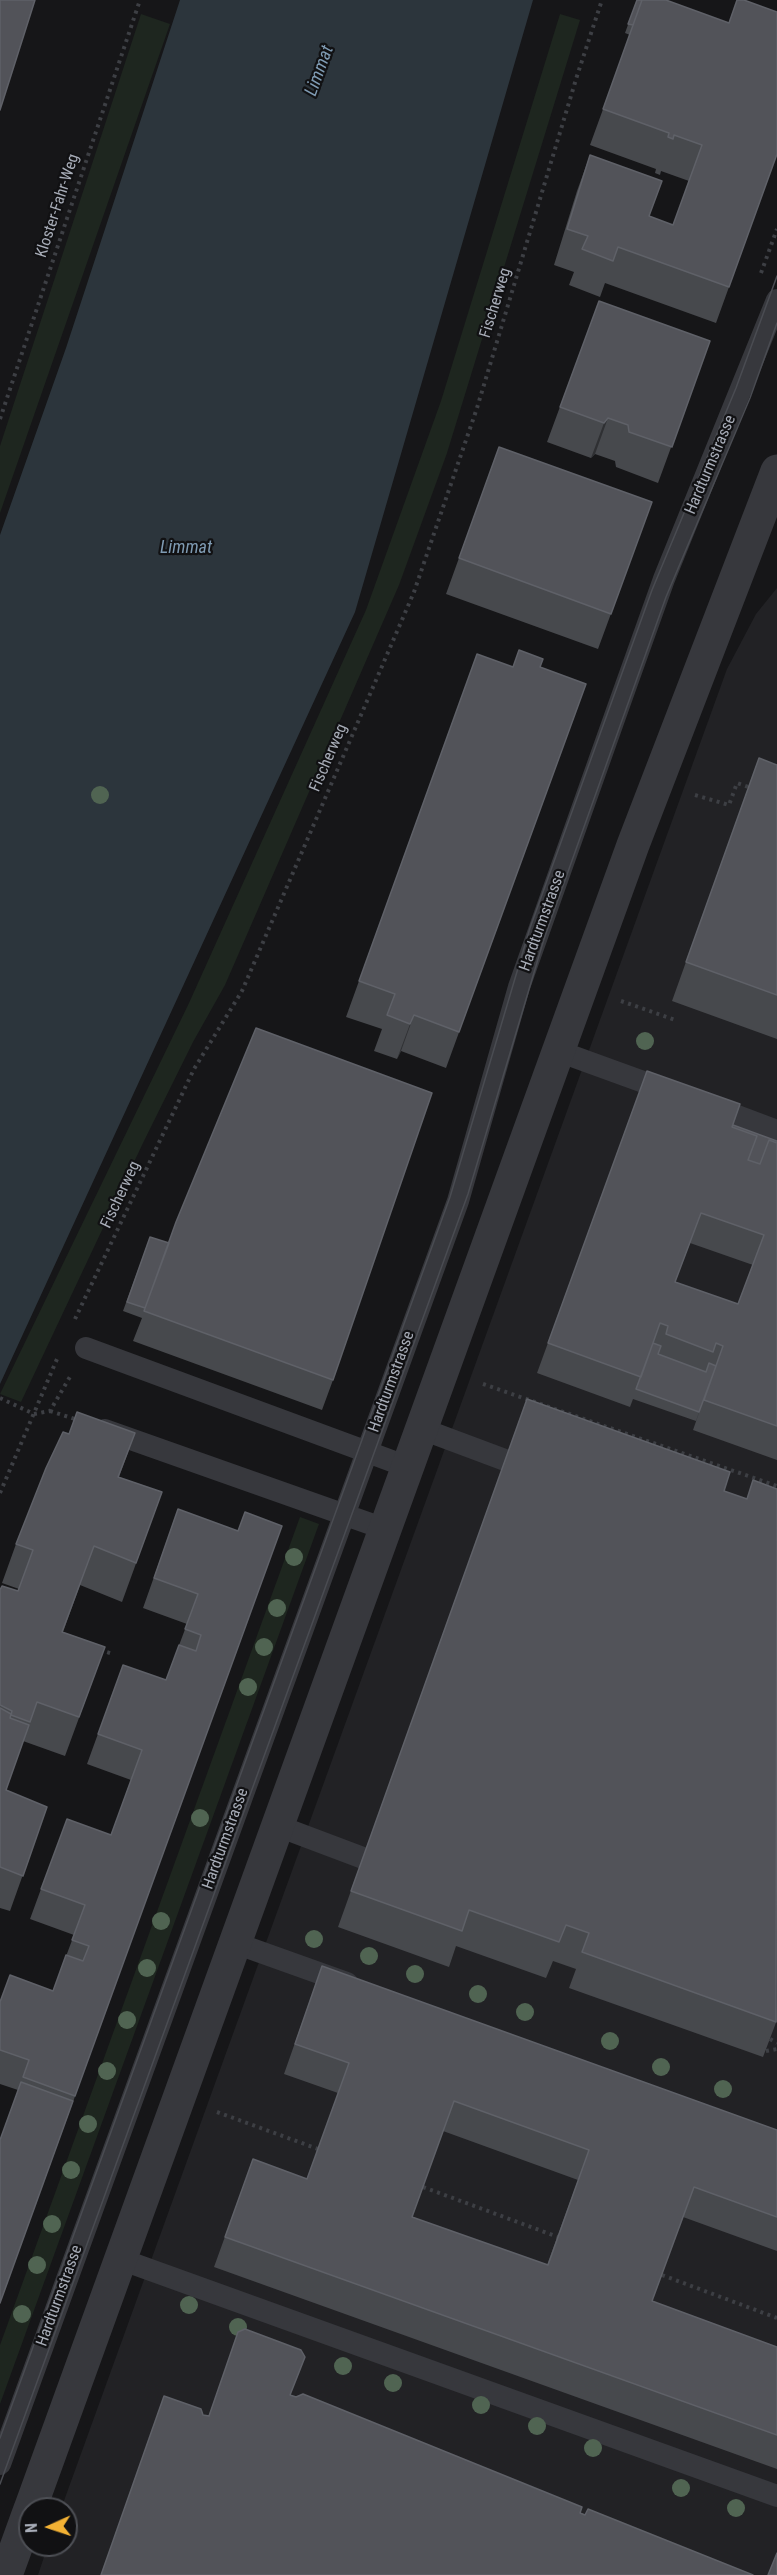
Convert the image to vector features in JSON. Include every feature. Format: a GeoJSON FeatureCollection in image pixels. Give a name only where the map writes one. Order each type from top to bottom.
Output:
{"type":"FeatureCollection","features":[{"type":"Feature","properties":{"kind":"street"},"geometry":{"type":"LineString","coordinates":[[34,2497],[633,845],[777,471]]}},
{"type":"Feature","properties":{"kind":"street"},"geometry":{"type":"LineString","coordinates":[[6,2575],[18,2542]]}},
{"type":"Feature","properties":{"kind":"lane","name":"Hardturmstrasse"},"geometry":{"type":"LineString","coordinates":[[0,2464],[458,1201],[519,987],[664,579],[777,300]]}},
{"type":"Feature","properties":{"kind":"lane"},"geometry":{"type":"LineString","coordinates":[[558,1051],[777,1131]]}},
{"type":"Feature","properties":{"kind":"lane"},"geometry":{"type":"LineString","coordinates":[[86,1348],[408,1467]]}},
{"type":"Feature","properties":{"kind":"lane"},"geometry":{"type":"LineString","coordinates":[[81,1421],[385,1529]]}},
{"type":"Feature","properties":{"kind":"lane"},"geometry":{"type":"LineString","coordinates":[[422,1429],[505,1460]]}},
{"type":"Feature","properties":{"kind":"lane"},"geometry":{"type":"LineString","coordinates":[[278,1826],[363,1858]]}},
{"type":"Feature","properties":{"kind":"lane"},"geometry":{"type":"LineString","coordinates":[[235,1943],[363,1989]]}},
{"type":"Feature","properties":{"kind":"lane"},"geometry":{"type":"LineString","coordinates":[[120,2259],[777,2496]]}},
{"type":"Feature","properties":{"kind":"path","name":"Kloster-Fahr-Weg"},"geometry":{"type":"LineString","coordinates":[[0,419],[140,0]]}},
{"type":"Feature","properties":{"kind":"path","name":"Fischerweg"},"geometry":{"type":"LineString","coordinates":[[74,1320],[194,1069],[242,991],[414,592],[477,408],[602,0]]}},
{"type":"Feature","properties":{"kind":"path"},"geometry":{"type":"LineString","coordinates":[[695,795],[729,805],[736,783],[757,790]]}},
{"type":"Feature","properties":{"kind":"path"},"geometry":{"type":"LineString","coordinates":[[621,1001],[675,1020]]}},
{"type":"Feature","properties":{"kind":"path"},"geometry":{"type":"LineString","coordinates":[[0,1493],[60,1351]]}},
{"type":"Feature","properties":{"kind":"path"},"geometry":{"type":"LineString","coordinates":[[483,1384],[777,1485]]}},
{"type":"Feature","properties":{"kind":"path"},"geometry":{"type":"LineString","coordinates":[[0,1398],[33,1414]]}},
{"type":"Feature","properties":{"kind":"path"},"geometry":{"type":"LineString","coordinates":[[50,1411],[81,1421]]}},
{"type":"Feature","properties":{"kind":"path"},"geometry":{"type":"LineString","coordinates":[[93,1647],[113,1654]]}},
{"type":"Feature","properties":{"kind":"path"},"geometry":{"type":"LineString","coordinates":[[770,2039],[777,2043]]}},
{"type":"Feature","properties":{"kind":"path"},"geometry":{"type":"LineString","coordinates":[[766,2051],[777,2049]]}},
{"type":"Feature","properties":{"kind":"path"},"geometry":{"type":"LineString","coordinates":[[217,2112],[318,2148]]}},
{"type":"Feature","properties":{"kind":"path"},"geometry":{"type":"LineString","coordinates":[[423,2187],[558,2237]]}},
{"type":"Feature","properties":{"kind":"path"},"geometry":{"type":"LineString","coordinates":[[662,2275],[777,2318]]}},
{"type":"Feature","properties":{"kind":"shaded area"},"geometry":{"type":"Polygon","coordinates":[[[141,14],[170,24],[0,513],[0,446],[141,14]]]}},
{"type":"Feature","properties":{"kind":"shaded area"},"geometry":{"type":"Polygon","coordinates":[[[560,14],[580,20],[447,453],[399,585],[225,985],[193,1042],[143,1143],[21,1402],[0,1394],[189,1003],[366,610],[441,401],[560,14]]]}},
{"type":"Feature","properties":{"kind":"shaded area"},"geometry":{"type":"Polygon","coordinates":[[[777,588],[777,2575],[38,2575],[44,2557],[78,2557],[78,2497],[65,2497],[727,669],[756,614],[777,588]]]}},
{"type":"Feature","properties":{"kind":"shaded area"},"geometry":{"type":"Polygon","coordinates":[[[300,1517],[319,1524],[0,2404],[0,2345],[300,1517]]]}},
{"type":"Feature","properties":{"kind":"water","name":"Limmat"},"geometry":{"type":"Polygon","coordinates":[[[180,0],[533,0],[355,612],[0,1384],[0,535],[66,348],[180,0]]]}},
{"type":"Feature","properties":{"kind":"building"},"geometry":{"type":"Polygon","coordinates":[[[0,0],[35,0],[0,110],[0,0]]]}},
{"type":"Feature","properties":{"kind":"building"},"geometry":{"type":"Polygon","coordinates":[[[637,0],[642,0],[633,25],[628,24],[637,0]]]}},
{"type":"Feature","properties":{"kind":"building"},"geometry":{"type":"Polygon","coordinates":[[[642,0],[666,0],[729,23],[737,0],[744,0],[777,12],[777,154],[729,287],[618,247],[613,261],[582,249],[588,236],[567,229],[590,155],[662,181],[649,216],[673,225],[702,145],[674,135],[673,139],[668,137],[669,133],[603,109],[642,0]]]}},
{"type":"Feature","properties":{"kind":"building"},"geometry":{"type":"Polygon","coordinates":[[[599,301],[710,341],[672,447],[629,432],[628,425],[608,418],[604,423],[560,407],[599,301]]]}},
{"type":"Feature","properties":{"kind":"building"},"geometry":{"type":"Polygon","coordinates":[[[499,447],[652,502],[611,614],[459,558],[499,447]]]}},
{"type":"Feature","properties":{"kind":"building"},"geometry":{"type":"Polygon","coordinates":[[[519,650],[543,659],[540,667],[586,684],[459,1032],[414,1015],[410,1024],[387,1015],[395,994],[359,981],[477,654],[513,667],[519,650]]]}},
{"type":"Feature","properties":{"kind":"building"},"geometry":{"type":"Polygon","coordinates":[[[759,758],[777,765],[777,995],[686,962],[759,758]]]}},
{"type":"Feature","properties":{"kind":"building"},"geometry":{"type":"Polygon","coordinates":[[[256,1028],[432,1093],[333,1380],[144,1311],[176,1222],[256,1028]]]}},
{"type":"Feature","properties":{"kind":"building"},"geometry":{"type":"Polygon","coordinates":[[[647,1071],[740,1104],[732,1127],[757,1136],[748,1160],[760,1164],[769,1140],[777,1143],[777,1426],[704,1400],[723,1346],[716,1343],[713,1352],[666,1334],[668,1326],[660,1323],[641,1377],[548,1343],[647,1071]],[[701,1213],[675,1282],[738,1304],[764,1235],[701,1213]]]}},
{"type":"Feature","properties":{"kind":"building"},"geometry":{"type":"Polygon","coordinates":[[[733,1125],[777,1141],[777,1143],[769,1140],[760,1164],[748,1160],[757,1136],[732,1127],[733,1125]]]}},
{"type":"Feature","properties":{"kind":"building"},"geometry":{"type":"Polygon","coordinates":[[[150,1237],[169,1243],[145,1308],[127,1302],[150,1237]]]}},
{"type":"Feature","properties":{"kind":"building"},"geometry":{"type":"Polygon","coordinates":[[[653,1343],[661,1346],[658,1354],[706,1372],[709,1363],[716,1366],[699,1412],[636,1389],[653,1343]]]}},
{"type":"Feature","properties":{"kind":"building"},"geometry":{"type":"Polygon","coordinates":[[[527,1399],[730,1472],[724,1491],[747,1499],[753,1480],[777,1489],[776,2022],[582,1952],[589,1933],[566,1925],[559,1942],[469,1910],[462,1931],[351,1891],[527,1399]]]}},
{"type":"Feature","properties":{"kind":"building"},"geometry":{"type":"Polygon","coordinates":[[[77,1412],[135,1433],[118,1477],[162,1492],[136,1563],[94,1546],[62,1632],[105,1647],[79,1717],[37,1702],[30,1722],[11,1715],[12,1711],[0,1705],[0,1590],[2,1586],[18,1591],[33,1550],[16,1544],[46,1468],[63,1432],[69,1434],[77,1412]]]}},
{"type":"Feature","properties":{"kind":"building"},"geometry":{"type":"Polygon","coordinates":[[[178,1509],[238,1531],[245,1512],[282,1526],[75,2096],[23,2077],[29,2060],[0,2050],[0,2002],[10,1975],[53,1991],[66,1955],[83,1961],[89,1946],[72,1940],[85,1905],[41,1889],[67,1819],[111,1835],[142,1750],[98,1734],[123,1665],[166,1680],[179,1645],[196,1651],[201,1635],[185,1629],[198,1594],[154,1578],[178,1509]]]}},
{"type":"Feature","properties":{"kind":"building"},"geometry":{"type":"Polygon","coordinates":[[[0,1708],[11,1714],[10,1718],[29,1725],[6,1790],[47,1807],[23,1876],[0,1867],[0,1708]]]}},
{"type":"Feature","properties":{"kind":"building"},"geometry":{"type":"Polygon","coordinates":[[[322,1966],[777,2130],[777,2217],[694,2187],[652,2301],[777,2347],[777,2435],[225,2237],[253,2159],[307,2179],[349,2063],[295,2044],[322,1966]],[[454,2101],[412,2217],[548,2265],[589,2150],[454,2101]]]}},
{"type":"Feature","properties":{"kind":"building"},"geometry":{"type":"Polygon","coordinates":[[[21,2082],[73,2101],[0,2303],[0,2140],[21,2082]]]}},
{"type":"Feature","properties":{"kind":"building"},"geometry":{"type":"Polygon","coordinates":[[[245,2329],[301,2350],[305,2357],[290,2395],[296,2397],[303,2394],[582,2507],[580,2513],[585,2515],[588,2509],[753,2575],[101,2575],[164,2396],[201,2409],[203,2415],[209,2416],[238,2332],[245,2329]]]}},
{"type":"Feature","properties":{"kind":"building"},"geometry":{"type":"Polygon","coordinates":[[[777,2553],[777,2575],[768,2575],[777,2553]]]}},
{"type":"Feature","properties":{"kind":"tram line"},"geometry":{"type":"LineString","coordinates":[[0,2438],[450,1197],[530,928],[652,590],[736,388],[777,276]]}},
{"type":"Feature","properties":{"kind":"tram line"},"geometry":{"type":"LineString","coordinates":[[0,2484],[468,1194],[544,939],[666,597],[750,398],[777,323]]}}]}
